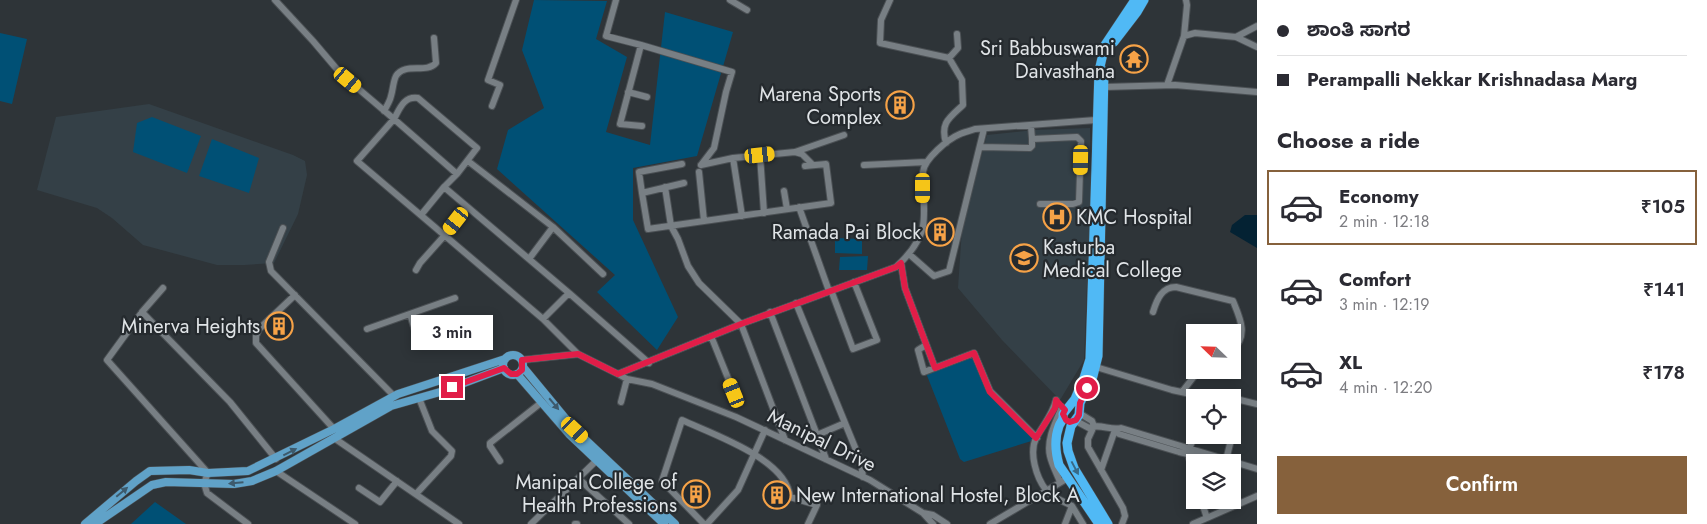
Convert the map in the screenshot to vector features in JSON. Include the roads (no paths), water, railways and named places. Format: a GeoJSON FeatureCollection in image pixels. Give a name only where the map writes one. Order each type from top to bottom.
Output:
{"type":"FeatureCollection","features":[{"type":"Feature","properties":{"kind":"highway"},"geometry":{"type":"LineString","coordinates":[[1108,524],[1074,468],[1067,443],[1080,403],[1096,367],[1098,350],[1099,71],[1105,45],[1136,0]]}},
{"type":"Feature","properties":{"kind":"highway"},"geometry":{"type":"LineString","coordinates":[[1098,524],[1064,480],[1056,453],[1057,434],[1065,410],[1075,399],[1090,359],[1096,120],[1100,87],[1111,47],[1116,37],[1137,12],[1144,0]]}},
{"type":"Feature","properties":{"kind":"highway"},"geometry":{"type":"LineString","coordinates":[[1065,410],[1077,408],[1077,417]]}},
{"type":"Feature","properties":{"kind":"highway"},"geometry":{"type":"LineString","coordinates":[[1065,410],[1070,422],[1077,417]]}},
{"type":"Feature","properties":{"kind":"main road"},"geometry":{"type":"LineString","coordinates":[[85,524],[150,471],[248,472],[334,429],[394,396],[514,355],[575,430],[675,524]]}},
{"type":"Feature","properties":{"kind":"main road"},"geometry":{"type":"LineString","coordinates":[[504,368],[505,359]]}},
{"type":"Feature","properties":{"kind":"main road"},"geometry":{"type":"LineString","coordinates":[[517,374],[522,363]]}},
{"type":"Feature","properties":{"kind":"main road"},"geometry":{"type":"LineString","coordinates":[[504,368],[511,374],[517,374],[569,434],[664,524]]}},
{"type":"Feature","properties":{"kind":"main road"},"geometry":{"type":"LineString","coordinates":[[95,524],[152,485],[166,482],[234,484],[252,481],[276,471],[391,406],[440,392],[504,368]]}},
{"type":"Feature","properties":{"kind":"street"},"geometry":{"type":"LineString","coordinates":[[275,0],[341,74],[457,174]]}},
{"type":"Feature","properties":{"kind":"street"},"geometry":{"type":"LineString","coordinates":[[492,106],[500,85],[488,80],[516,0]]}},
{"type":"Feature","properties":{"kind":"street"},"geometry":{"type":"LineString","coordinates":[[616,0],[606,36],[732,72],[714,148],[701,165],[733,158],[795,152],[844,135]]}},
{"type":"Feature","properties":{"kind":"street"},"geometry":{"type":"LineString","coordinates":[[730,0],[747,10]]}},
{"type":"Feature","properties":{"kind":"street"},"geometry":{"type":"LineString","coordinates":[[891,0],[881,20],[880,43],[950,58],[962,80],[963,105],[946,120],[943,133],[946,143]]}},
{"type":"Feature","properties":{"kind":"street"},"geometry":{"type":"LineString","coordinates":[[1166,85],[1184,36],[1188,5],[1186,0]]}},
{"type":"Feature","properties":{"kind":"street"},"geometry":{"type":"LineString","coordinates":[[1236,37],[1257,26]]}},
{"type":"Feature","properties":{"kind":"street"},"geometry":{"type":"LineString","coordinates":[[1184,36],[1195,33],[1236,37],[1257,47]]}},
{"type":"Feature","properties":{"kind":"street"},"geometry":{"type":"LineString","coordinates":[[950,58],[958,48],[957,34]]}},
{"type":"Feature","properties":{"kind":"street"},"geometry":{"type":"LineString","coordinates":[[384,111],[391,99],[396,76],[401,71],[409,68],[430,67],[436,62],[434,38]]}},
{"type":"Feature","properties":{"kind":"street"},"geometry":{"type":"LineString","coordinates":[[641,45],[620,124],[642,126]]}},
{"type":"Feature","properties":{"kind":"street"},"geometry":{"type":"LineString","coordinates":[[1172,68],[1175,85]]}},
{"type":"Feature","properties":{"kind":"street"},"geometry":{"type":"LineString","coordinates":[[1100,87],[1175,85],[1257,92]]}},
{"type":"Feature","properties":{"kind":"street"},"geometry":{"type":"LineString","coordinates":[[628,92],[647,97]]}},
{"type":"Feature","properties":{"kind":"street"},"geometry":{"type":"LineString","coordinates":[[422,215],[477,148],[418,98],[411,97],[406,99],[394,119],[357,162],[543,319],[578,354]]}},
{"type":"Feature","properties":{"kind":"street"},"geometry":{"type":"LineString","coordinates":[[618,374],[649,363],[770,312],[896,267],[909,254],[920,236],[923,224],[923,169],[926,162],[946,143],[960,134],[975,129],[1096,120]]}},
{"type":"Feature","properties":{"kind":"street"},"geometry":{"type":"LineString","coordinates":[[980,147],[1030,148],[1032,146],[1031,126]]}},
{"type":"Feature","properties":{"kind":"street"},"geometry":{"type":"LineString","coordinates":[[909,254],[934,276],[949,271],[984,129]]}},
{"type":"Feature","properties":{"kind":"street"},"geometry":{"type":"LineString","coordinates":[[1032,139],[1077,137],[1081,141],[1079,202],[1073,204],[1040,204]]}},
{"type":"Feature","properties":{"kind":"street"},"geometry":{"type":"LineString","coordinates":[[795,152],[802,154],[814,165]]}},
{"type":"Feature","properties":{"kind":"street"},"geometry":{"type":"LineString","coordinates":[[760,155],[764,213]]}},
{"type":"Feature","properties":{"kind":"street"},"geometry":{"type":"LineString","coordinates":[[733,158],[742,216]]}},
{"type":"Feature","properties":{"kind":"street"},"geometry":{"type":"LineString","coordinates":[[468,161],[553,227],[603,274]]}},
{"type":"Feature","properties":{"kind":"street"},"geometry":{"type":"LineString","coordinates":[[864,165],[926,162]]}},
{"type":"Feature","properties":{"kind":"street"},"geometry":{"type":"LineString","coordinates":[[682,164],[639,172],[648,229],[830,203],[826,164],[805,166]]}},
{"type":"Feature","properties":{"kind":"street"},"geometry":{"type":"LineString","coordinates":[[699,172],[704,221]]}},
{"type":"Feature","properties":{"kind":"street"},"geometry":{"type":"LineString","coordinates":[[642,192],[684,183]]}},
{"type":"Feature","properties":{"kind":"street"},"geometry":{"type":"LineString","coordinates":[[444,187],[649,363]]}},
{"type":"Feature","properties":{"kind":"street"},"geometry":{"type":"LineString","coordinates":[[665,187],[671,226],[688,266],[699,283],[741,324],[786,440]]}},
{"type":"Feature","properties":{"kind":"street"},"geometry":{"type":"LineString","coordinates":[[784,190],[787,209]]}},
{"type":"Feature","properties":{"kind":"street"},"geometry":{"type":"LineString","coordinates":[[416,270],[467,207]]}},
{"type":"Feature","properties":{"kind":"street"},"geometry":{"type":"LineString","coordinates":[[799,207],[853,349],[877,340],[854,282]]}},
{"type":"Feature","properties":{"kind":"street"},"geometry":{"type":"LineString","coordinates":[[529,259],[553,227]]}},
{"type":"Feature","properties":{"kind":"street"},"geometry":{"type":"LineString","coordinates":[[283,228],[269,262],[271,271],[394,396]]}},
{"type":"Feature","properties":{"kind":"street"},"geometry":{"type":"LineString","coordinates":[[901,263],[905,288],[935,368]]}},
{"type":"Feature","properties":{"kind":"street"},"geometry":{"type":"LineString","coordinates":[[1153,312],[1162,292],[1169,287],[1234,301],[1242,324],[1241,336]]}},
{"type":"Feature","properties":{"kind":"street"},"geometry":{"type":"LineString","coordinates":[[164,288],[142,312],[107,360],[208,473],[204,484],[208,493],[248,524]]}},
{"type":"Feature","properties":{"kind":"street"},"geometry":{"type":"LineString","coordinates":[[543,319],[569,293]]}},
{"type":"Feature","properties":{"kind":"street"},"geometry":{"type":"LineString","coordinates":[[295,295],[259,329],[256,343],[334,429]]}},
{"type":"Feature","properties":{"kind":"street"},"geometry":{"type":"LineString","coordinates":[[367,329],[455,298]]}},
{"type":"Feature","properties":{"kind":"street"},"geometry":{"type":"LineString","coordinates":[[796,303],[846,423],[860,462],[863,477]]}},
{"type":"Feature","properties":{"kind":"street"},"geometry":{"type":"LineString","coordinates":[[142,312],[230,402],[276,459]]}},
{"type":"Feature","properties":{"kind":"street"},"geometry":{"type":"LineString","coordinates":[[770,312],[826,460]]}},
{"type":"Feature","properties":{"kind":"street"},"geometry":{"type":"LineString","coordinates":[[410,314],[416,337]]}},
{"type":"Feature","properties":{"kind":"street"},"geometry":{"type":"LineString","coordinates":[[711,336],[734,393]]}},
{"type":"Feature","properties":{"kind":"street"},"geometry":{"type":"LineString","coordinates":[[926,345],[918,350],[924,372],[974,353],[990,392],[1036,438]]}},
{"type":"Feature","properties":{"kind":"street"},"geometry":{"type":"LineString","coordinates":[[522,363],[578,354]]}},
{"type":"Feature","properties":{"kind":"street","name":"Manipal Drive"},"geometry":{"type":"LineString","coordinates":[[578,354],[627,379],[652,384],[765,430],[863,477],[922,513]]}},
{"type":"Feature","properties":{"kind":"street"},"geometry":{"type":"LineString","coordinates":[[522,363],[545,358]]}},
{"type":"Feature","properties":{"kind":"street"},"geometry":{"type":"LineString","coordinates":[[1096,367],[1186,392]]}},
{"type":"Feature","properties":{"kind":"street"},"geometry":{"type":"LineString","coordinates":[[621,402],[627,379]]}},
{"type":"Feature","properties":{"kind":"street"},"geometry":{"type":"LineString","coordinates":[[1182,392],[1192,379]]}},
{"type":"Feature","properties":{"kind":"street"},"geometry":{"type":"LineString","coordinates":[[416,494],[451,456],[452,451],[432,431],[419,398]]}},
{"type":"Feature","properties":{"kind":"street"},"geometry":{"type":"LineString","coordinates":[[1065,410],[1056,400],[1055,408],[1036,438],[1033,448],[1036,471],[1046,491],[1072,506],[1083,524]]}},
{"type":"Feature","properties":{"kind":"street"},"geometry":{"type":"LineString","coordinates":[[1241,400],[1257,404]]}},
{"type":"Feature","properties":{"kind":"street"},"geometry":{"type":"LineString","coordinates":[[500,461],[490,443],[542,402]]}},
{"type":"Feature","properties":{"kind":"street"},"geometry":{"type":"LineString","coordinates":[[1077,417],[1092,421],[1094,426]]}},
{"type":"Feature","properties":{"kind":"street"},"geometry":{"type":"LineString","coordinates":[[765,430],[754,453],[738,490],[706,524],[662,481],[682,420],[754,453],[785,482],[790,492],[790,497],[817,505],[808,524]]}},
{"type":"Feature","properties":{"kind":"street"},"geometry":{"type":"LineString","coordinates":[[817,435],[846,423]]}},
{"type":"Feature","properties":{"kind":"street"},"geometry":{"type":"LineString","coordinates":[[1094,426],[1115,430],[1119,434],[1189,452],[1204,454]]}},
{"type":"Feature","properties":{"kind":"street"},"geometry":{"type":"LineString","coordinates":[[1094,426],[1088,439],[1088,447],[1124,508],[1125,516],[1122,524]]}},
{"type":"Feature","properties":{"kind":"street"},"geometry":{"type":"LineString","coordinates":[[1101,470],[1115,430]]}},
{"type":"Feature","properties":{"kind":"street"},"geometry":{"type":"LineString","coordinates":[[334,438],[459,524]]}},
{"type":"Feature","properties":{"kind":"street"},"geometry":{"type":"LineString","coordinates":[[1189,452],[1192,444]]}},
{"type":"Feature","properties":{"kind":"street"},"geometry":{"type":"LineString","coordinates":[[1228,454],[1230,444]]}},
{"type":"Feature","properties":{"kind":"street"},"geometry":{"type":"LineString","coordinates":[[531,524],[596,460]]}},
{"type":"Feature","properties":{"kind":"street"},"geometry":{"type":"LineString","coordinates":[[1241,465],[1257,470]]}},
{"type":"Feature","properties":{"kind":"street"},"geometry":{"type":"LineString","coordinates":[[276,471],[355,524]]}},
{"type":"Feature","properties":{"kind":"street"},"geometry":{"type":"LineString","coordinates":[[578,478],[629,524]]}},
{"type":"Feature","properties":{"kind":"street"},"geometry":{"type":"LineString","coordinates":[[990,524],[1064,480]]}},
{"type":"Feature","properties":{"kind":"street"},"geometry":{"type":"LineString","coordinates":[[358,488],[380,502],[397,481]]}},
{"type":"Feature","properties":{"kind":"street"},"geometry":{"type":"LineString","coordinates":[[1193,524],[1257,496]]}},
{"type":"Feature","properties":{"kind":"street"},"geometry":{"type":"LineString","coordinates":[[1065,524],[1072,506]]}},
{"type":"Feature","properties":{"kind":"street"},"geometry":{"type":"LineString","coordinates":[[1204,509],[1207,518]]}},
{"type":"Feature","properties":{"kind":"street"},"geometry":{"type":"LineString","coordinates":[[922,513],[933,524]]}},
{"type":"Feature","properties":{"kind":"street"},"geometry":{"type":"LineString","coordinates":[[922,513],[933,515],[947,524]]}},
{"type":"Feature","properties":{"kind":"place","name":"Sri Babbuswami Daivasthana"},"geometry":{"type":"Point","coordinates":[1134,59]}},
{"type":"Feature","properties":{"kind":"place","name":"Marena Sports Complex"},"geometry":{"type":"Point","coordinates":[900,105]}},
{"type":"Feature","properties":{"kind":"place","name":"KMC Hospital"},"geometry":{"type":"Point","coordinates":[1057,217]}},
{"type":"Feature","properties":{"kind":"place","name":"Ramada Pai Block"},"geometry":{"type":"Point","coordinates":[940,232]}},
{"type":"Feature","properties":{"kind":"place","name":"Kasturba Medical College"},"geometry":{"type":"Point","coordinates":[1024,258]}},
{"type":"Feature","properties":{"kind":"place","name":"Minerva Heights"},"geometry":{"type":"Point","coordinates":[279,326]}},
{"type":"Feature","properties":{"kind":"place","name":"Manipal College of Health Professions"},"geometry":{"type":"Point","coordinates":[696,494]}},
{"type":"Feature","properties":{"kind":"place","name":"New International Hostel, Block A"},"geometry":{"type":"Point","coordinates":[777,495]}}]}
